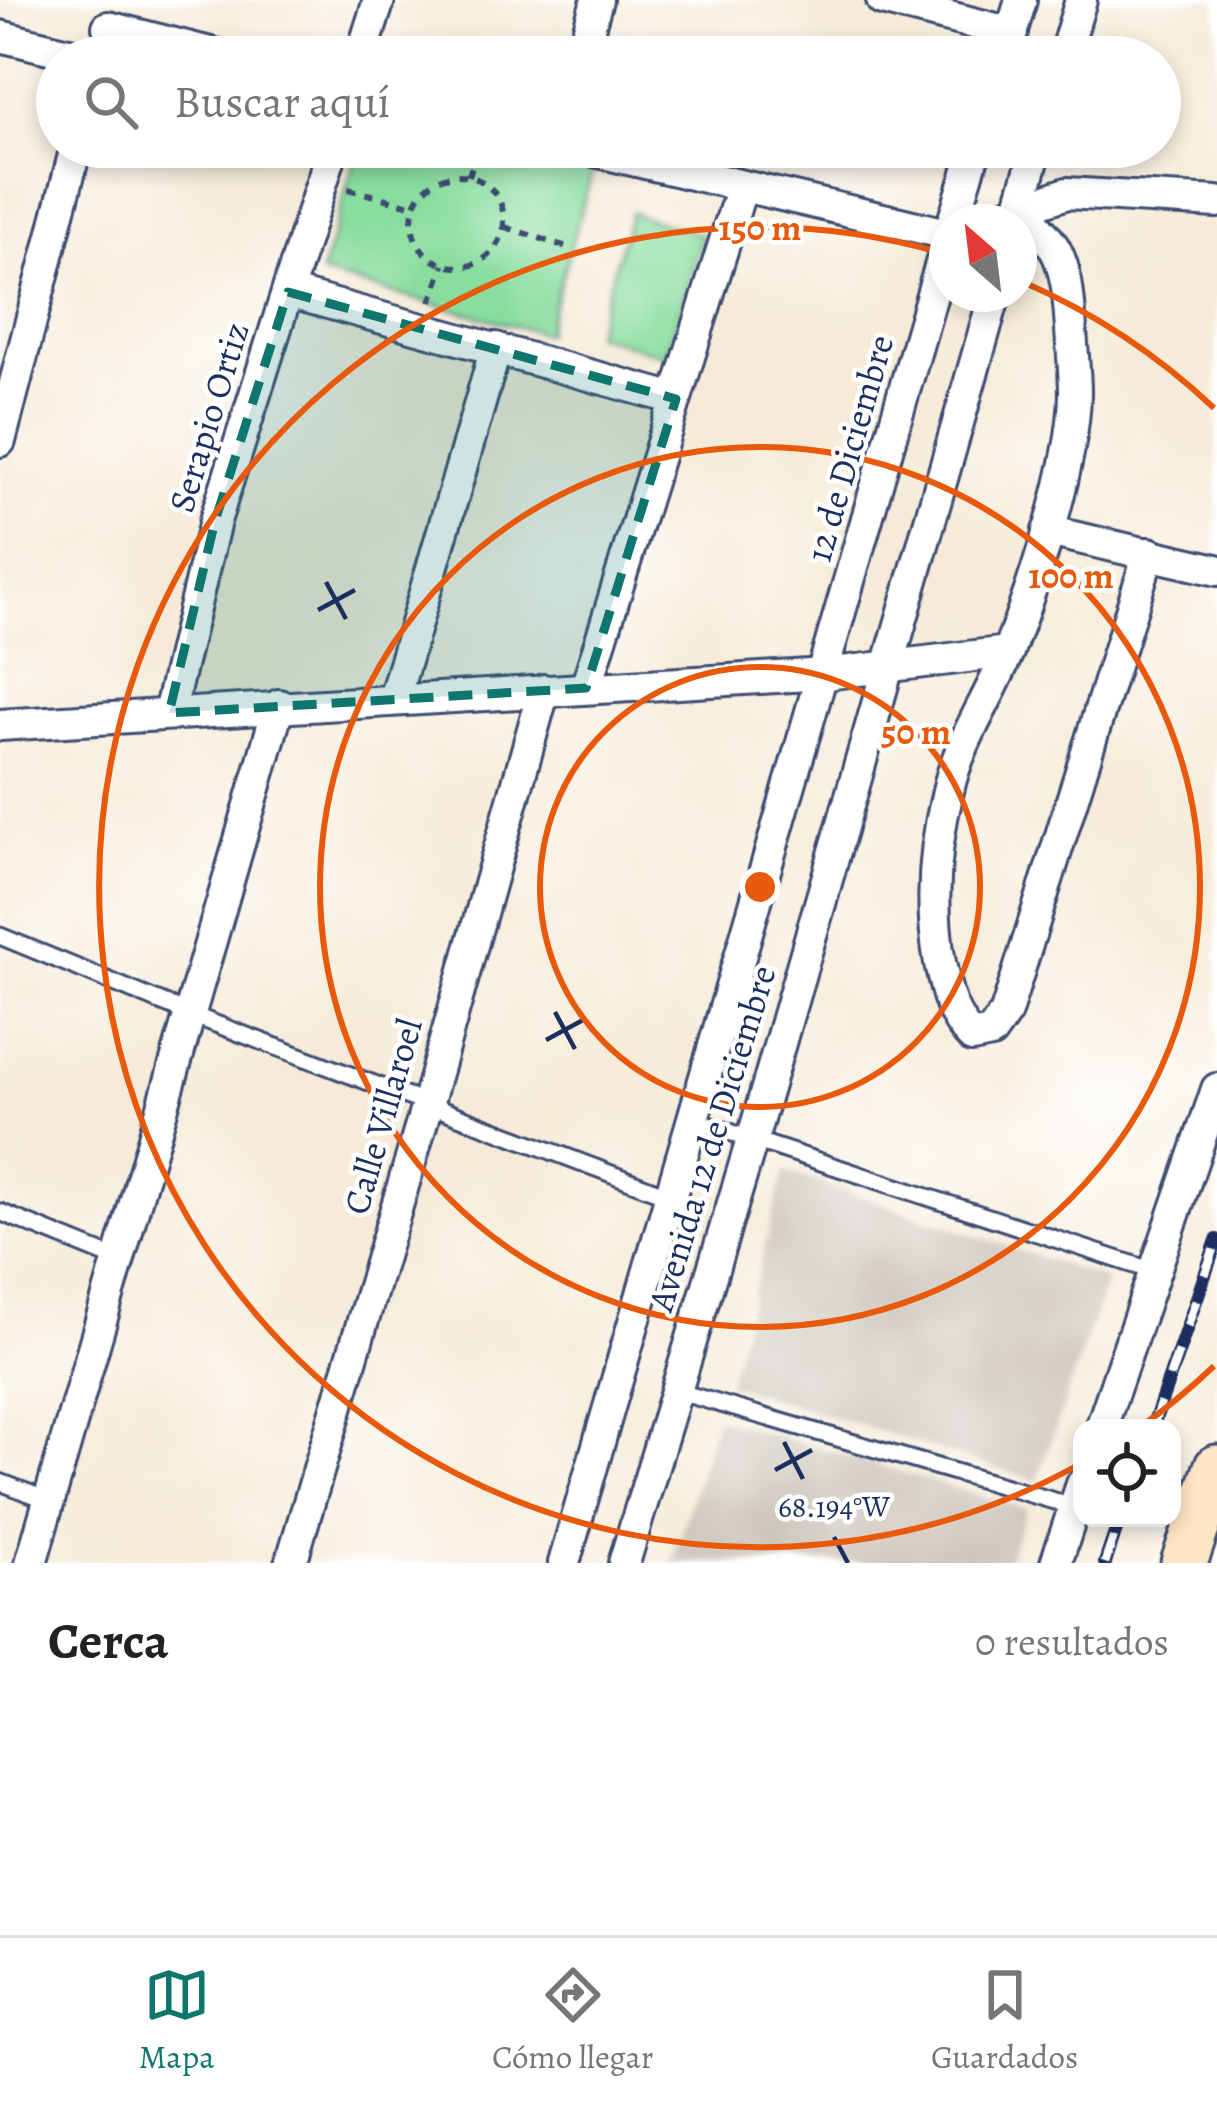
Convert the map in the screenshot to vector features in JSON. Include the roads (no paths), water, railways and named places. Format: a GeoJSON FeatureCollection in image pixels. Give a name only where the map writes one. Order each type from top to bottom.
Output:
{"type":"FeatureCollection","features":[{"type":"Feature","properties":{"kind":"main road"},"geometry":{"type":"LineString","coordinates":[[1184,1563],[1217,1468]]}},
{"type":"Feature","properties":{"kind":"street"},"geometry":{"type":"LineString","coordinates":[[368,36],[380,0]]}},
{"type":"Feature","properties":{"kind":"street"},"geometry":{"type":"LineString","coordinates":[[587,36],[597,0]]}},
{"type":"Feature","properties":{"kind":"street"},"geometry":{"type":"LineString","coordinates":[[882,0],[983,36]]}},
{"type":"Feature","properties":{"kind":"street"},"geometry":{"type":"LineString","coordinates":[[1011,36],[1022,0]]}},
{"type":"Feature","properties":{"kind":"street"},"geometry":{"type":"LineString","coordinates":[[1070,36],[1081,0]]}},
{"type":"Feature","properties":{"kind":"street"},"geometry":{"type":"LineString","coordinates":[[107,28],[140,36]]}},
{"type":"Feature","properties":{"kind":"street"},"geometry":{"type":"LineString","coordinates":[[0,36],[36,45]]}},
{"type":"Feature","properties":{"kind":"street"},"geometry":{"type":"LineString","coordinates":[[0,440],[71,168]]}},
{"type":"Feature","properties":{"kind":"street","name":"Serapio Ortiz"},"geometry":{"type":"LineString","coordinates":[[169,713],[215,521],[326,168]]}},
{"type":"Feature","properties":{"kind":"street"},"geometry":{"type":"LineString","coordinates":[[666,168],[929,233]]}},
{"type":"Feature","properties":{"kind":"street"},"geometry":{"type":"LineString","coordinates":[[959,204],[970,168]]}},
{"type":"Feature","properties":{"kind":"street"},"geometry":{"type":"LineString","coordinates":[[1020,204],[1031,168]]}},
{"type":"Feature","properties":{"kind":"street"},"geometry":{"type":"LineString","coordinates":[[586,688],[742,186]]}},
{"type":"Feature","properties":{"kind":"street"},"geometry":{"type":"LineString","coordinates":[[1037,207],[1067,194],[1217,202]]}},
{"type":"Feature","properties":{"kind":"street"},"geometry":{"type":"LineString","coordinates":[[1037,233],[1055,250],[1068,289],[1075,392],[1048,531],[1008,652],[962,745],[948,790],[934,890],[936,940],[947,997],[960,1026],[972,1037],[991,1033],[1006,1012],[1149,554]]}},
{"type":"Feature","properties":{"kind":"street"},"geometry":{"type":"LineString","coordinates":[[288,292],[676,399]]}},
{"type":"Feature","properties":{"kind":"street","name":"12 de Diciembre"},"geometry":{"type":"LineString","coordinates":[[825,674],[929,302]]}},
{"type":"Feature","properties":{"kind":"street"},"geometry":{"type":"LineString","coordinates":[[889,665],[989,312]]}},
{"type":"Feature","properties":{"kind":"street"},"geometry":{"type":"LineString","coordinates":[[394,699],[496,348]]}},
{"type":"Feature","properties":{"kind":"street"},"geometry":{"type":"LineString","coordinates":[[1048,531],[1217,570]]}},
{"type":"Feature","properties":{"kind":"street"},"geometry":{"type":"LineString","coordinates":[[0,725],[825,674],[1008,652]]}},
{"type":"Feature","properties":{"kind":"street","name":"Avenida 12 de Diciembre"},"geometry":{"type":"LineString","coordinates":[[624,1563],[889,665]]}},
{"type":"Feature","properties":{"kind":"street","name":"Avenida 12 de Diciembre"},"geometry":{"type":"LineString","coordinates":[[565,1563],[667,1195],[825,674]]}},
{"type":"Feature","properties":{"kind":"street","name":"Calle Villaroel"},"geometry":{"type":"LineString","coordinates":[[291,1563],[544,690]]}},
{"type":"Feature","properties":{"kind":"street"},"geometry":{"type":"LineString","coordinates":[[31,1563],[279,705]]}},
{"type":"Feature","properties":{"kind":"street"},"geometry":{"type":"LineString","coordinates":[[1104,1419],[1217,1089]]}},
{"type":"Feature","properties":{"kind":"street"},"geometry":{"type":"LineString","coordinates":[[1056,1563],[1073,1511]]}},
{"type":"Feature","properties":{"kind":"lane"},"geometry":{"type":"LineString","coordinates":[[0,936],[192,1015],[667,1195]]}},
{"type":"Feature","properties":{"kind":"lane"},"geometry":{"type":"LineString","coordinates":[[690,1119],[1153,1270]]}},
{"type":"Feature","properties":{"kind":"lane"},"geometry":{"type":"LineString","coordinates":[[0,1212],[116,1259]]}},
{"type":"Feature","properties":{"kind":"lane"},"geometry":{"type":"LineString","coordinates":[[676,1391],[1073,1495]]}},
{"type":"Feature","properties":{"kind":"lane"},"geometry":{"type":"LineString","coordinates":[[0,1482],[50,1501]]}},
{"type":"Feature","properties":{"kind":"railway"},"geometry":{"type":"LineString","coordinates":[[1155,1419],[1217,1240]]}},
{"type":"Feature","properties":{"kind":"railway"},"geometry":{"type":"LineString","coordinates":[[1105,1563],[1117,1527]]}}]}
